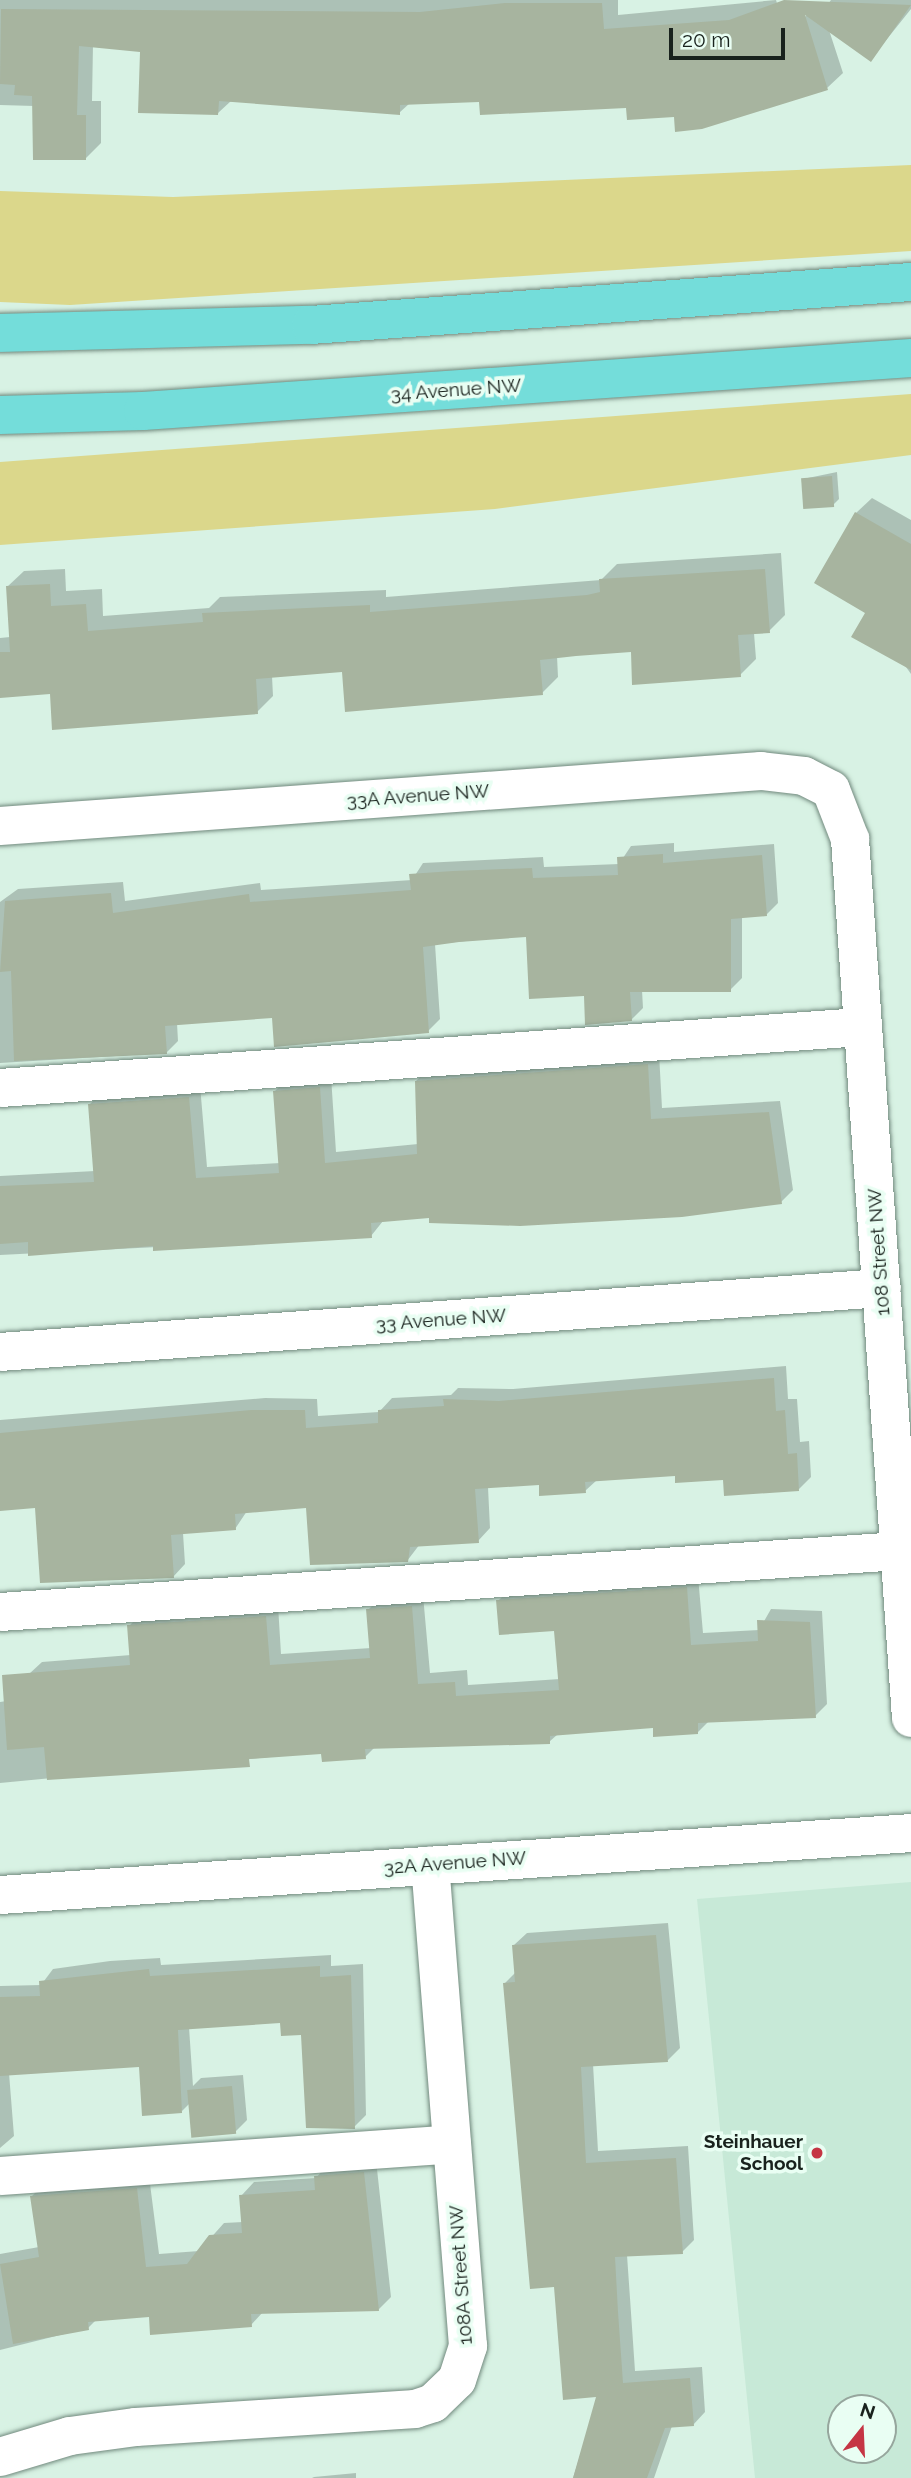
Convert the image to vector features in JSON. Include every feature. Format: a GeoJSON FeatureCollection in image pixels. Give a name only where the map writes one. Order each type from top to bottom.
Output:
{"type":"FeatureCollection","features":[{"type":"Feature","properties":{"kind":"main road"},"geometry":{"type":"LineString","coordinates":[[0,333],[324,324],[911,282]]}},
{"type":"Feature","properties":{"kind":"main road","name":"34 Avenue NW"},"geometry":{"type":"LineString","coordinates":[[0,415],[143,411],[911,358]]}},
{"type":"Feature","properties":{"kind":"street","name":"33A Avenue NW"},"geometry":{"type":"LineString","coordinates":[[0,826],[761,771],[804,776],[831,790]]}},
{"type":"Feature","properties":{"kind":"street","name":"108 Street NW"},"geometry":{"type":"LineString","coordinates":[[831,790],[848,821],[911,1718]]}},
{"type":"Feature","properties":{"kind":"street"},"geometry":{"type":"LineString","coordinates":[[0,1088],[862,1027]]}},
{"type":"Feature","properties":{"kind":"street","name":"33 Avenue NW"},"geometry":{"type":"LineString","coordinates":[[0,1352],[882,1288]]}},
{"type":"Feature","properties":{"kind":"street"},"geometry":{"type":"LineString","coordinates":[[0,1612],[899,1551]]}},
{"type":"Feature","properties":{"kind":"street","name":"32A Avenue NW"},"geometry":{"type":"LineString","coordinates":[[0,1895],[911,1833]]}},
{"type":"Feature","properties":{"kind":"street","name":"108A Street NW"},"geometry":{"type":"LineString","coordinates":[[0,2457],[69,2436],[136,2427],[394,2412],[433,2403],[457,2380],[468,2346],[430,1865]]}},
{"type":"Feature","properties":{"kind":"street"},"geometry":{"type":"LineString","coordinates":[[0,2176],[452,2144]]}},
{"type":"Feature","properties":{"kind":"shaded area"},"geometry":{"type":"Polygon","coordinates":[[[911,165],[911,251],[70,305],[0,302],[0,191],[173,197],[911,165]]]}},
{"type":"Feature","properties":{"kind":"shaded area"},"geometry":{"type":"Polygon","coordinates":[[[911,394],[911,455],[495,509],[0,545],[0,462],[911,394]]]}},
{"type":"Feature","properties":{"kind":"shaded area","name":"Steinhauer School"},"geometry":{"type":"Polygon","coordinates":[[[911,1882],[911,2478],[755,2478],[697,1899],[911,1882]]]}},
{"type":"Feature","properties":{"kind":"building"},"geometry":{"type":"Polygon","coordinates":[[[784,0],[911,5],[871,62],[805,15],[828,90],[702,129],[675,132],[674,117],[627,120],[626,108],[480,115],[479,102],[400,105],[400,115],[219,101],[218,115],[138,113],[140,52],[79,46],[77,115],[86,115],[86,160],[33,160],[32,96],[14,95],[15,85],[0,84],[1,9],[420,12],[505,3],[602,3],[604,29],[729,20],[784,0]]]}},
{"type":"Feature","properties":{"kind":"building"},"geometry":{"type":"Polygon","coordinates":[[[832,476],[834,507],[803,509],[801,478],[832,476]]]}},
{"type":"Feature","properties":{"kind":"building"},"geometry":{"type":"Polygon","coordinates":[[[855,512],[911,544],[911,670],[851,637],[865,613],[814,583],[855,512]]]}},
{"type":"Feature","properties":{"kind":"building"},"geometry":{"type":"Polygon","coordinates":[[[765,569],[770,633],[738,635],[741,677],[632,685],[631,652],[576,656],[540,660],[543,695],[345,712],[342,672],[256,679],[258,714],[52,730],[50,694],[0,698],[0,652],[10,652],[6,586],[50,584],[51,606],[86,604],[88,631],[203,622],[202,613],[370,605],[370,612],[587,595],[600,592],[599,579],[765,569]]]}},
{"type":"Feature","properties":{"kind":"building"},"geometry":{"type":"Polygon","coordinates":[[[663,854],[663,863],[762,855],[767,916],[731,919],[731,992],[630,992],[632,1021],[585,1025],[584,996],[529,999],[526,937],[459,942],[423,947],[429,1033],[274,1047],[272,1018],[165,1026],[167,1054],[14,1061],[11,971],[0,972],[5,901],[111,893],[113,913],[249,894],[250,902],[411,890],[409,874],[532,868],[533,878],[618,875],[617,857],[663,854]]]}},
{"type":"Feature","properties":{"kind":"building"},"geometry":{"type":"Polygon","coordinates":[[[648,1064],[651,1119],[769,1112],[782,1204],[682,1217],[520,1226],[429,1223],[429,1218],[371,1223],[372,1238],[153,1251],[153,1246],[28,1256],[28,1242],[0,1244],[0,1186],[94,1182],[88,1104],[189,1097],[196,1178],[279,1173],[273,1091],[320,1087],[325,1163],[417,1154],[415,1081],[648,1064]]]}},
{"type":"Feature","properties":{"kind":"building"},"geometry":{"type":"Polygon","coordinates":[[[774,1378],[776,1411],[785,1410],[788,1454],[797,1453],[799,1491],[724,1496],[723,1480],[675,1483],[675,1476],[585,1482],[586,1493],[539,1496],[539,1485],[475,1489],[479,1543],[410,1547],[408,1562],[310,1565],[306,1508],[235,1514],[236,1530],[171,1535],[174,1578],[40,1583],[35,1508],[0,1511],[0,1433],[251,1410],[305,1410],[306,1428],[378,1423],[378,1410],[444,1406],[443,1399],[499,1401],[774,1378]]]}},
{"type":"Feature","properties":{"kind":"building"},"geometry":{"type":"Polygon","coordinates":[[[687,1587],[691,1645],[758,1641],[757,1620],[810,1622],[816,1718],[698,1723],[698,1734],[653,1737],[653,1728],[550,1736],[550,1744],[365,1749],[366,1759],[322,1762],[321,1754],[249,1759],[250,1767],[47,1780],[44,1747],[7,1750],[2,1675],[130,1665],[127,1625],[266,1616],[270,1665],[370,1658],[366,1609],[412,1606],[418,1684],[455,1682],[456,1696],[559,1690],[554,1631],[499,1635],[496,1600],[687,1587]]]}},
{"type":"Feature","properties":{"kind":"building"},"geometry":{"type":"Polygon","coordinates":[[[656,1935],[668,2062],[581,2067],[586,2163],[676,2158],[683,2254],[615,2257],[618,2312],[623,2383],[690,2378],[694,2426],[665,2428],[647,2478],[573,2478],[596,2397],[563,2400],[554,2287],[530,2289],[503,1983],[515,1982],[512,1945],[656,1935]]]}},
{"type":"Feature","properties":{"kind":"building"},"geometry":{"type":"Polygon","coordinates":[[[320,1966],[320,1977],[351,1975],[355,2129],[306,2128],[301,2035],[281,2036],[280,2023],[178,2030],[182,2113],[142,2116],[139,2067],[0,2076],[0,1997],[40,1996],[39,1981],[149,1969],[150,1976],[320,1966]]]}},
{"type":"Feature","properties":{"kind":"building"},"geometry":{"type":"Polygon","coordinates":[[[232,2086],[236,2134],[191,2138],[187,2090],[232,2086]]]}},
{"type":"Feature","properties":{"kind":"building"},"geometry":{"type":"Polygon","coordinates":[[[364,2172],[379,2311],[251,2314],[252,2327],[150,2335],[149,2317],[88,2322],[89,2330],[13,2344],[0,2264],[39,2257],[30,2196],[137,2188],[146,2267],[187,2264],[209,2235],[242,2233],[239,2195],[315,2190],[314,2176],[364,2172]]]}},
{"type":"Feature","properties":{"kind":"place","name":"Steinhauer School"},"geometry":{"type":"Point","coordinates":[817,2153]}}]}
